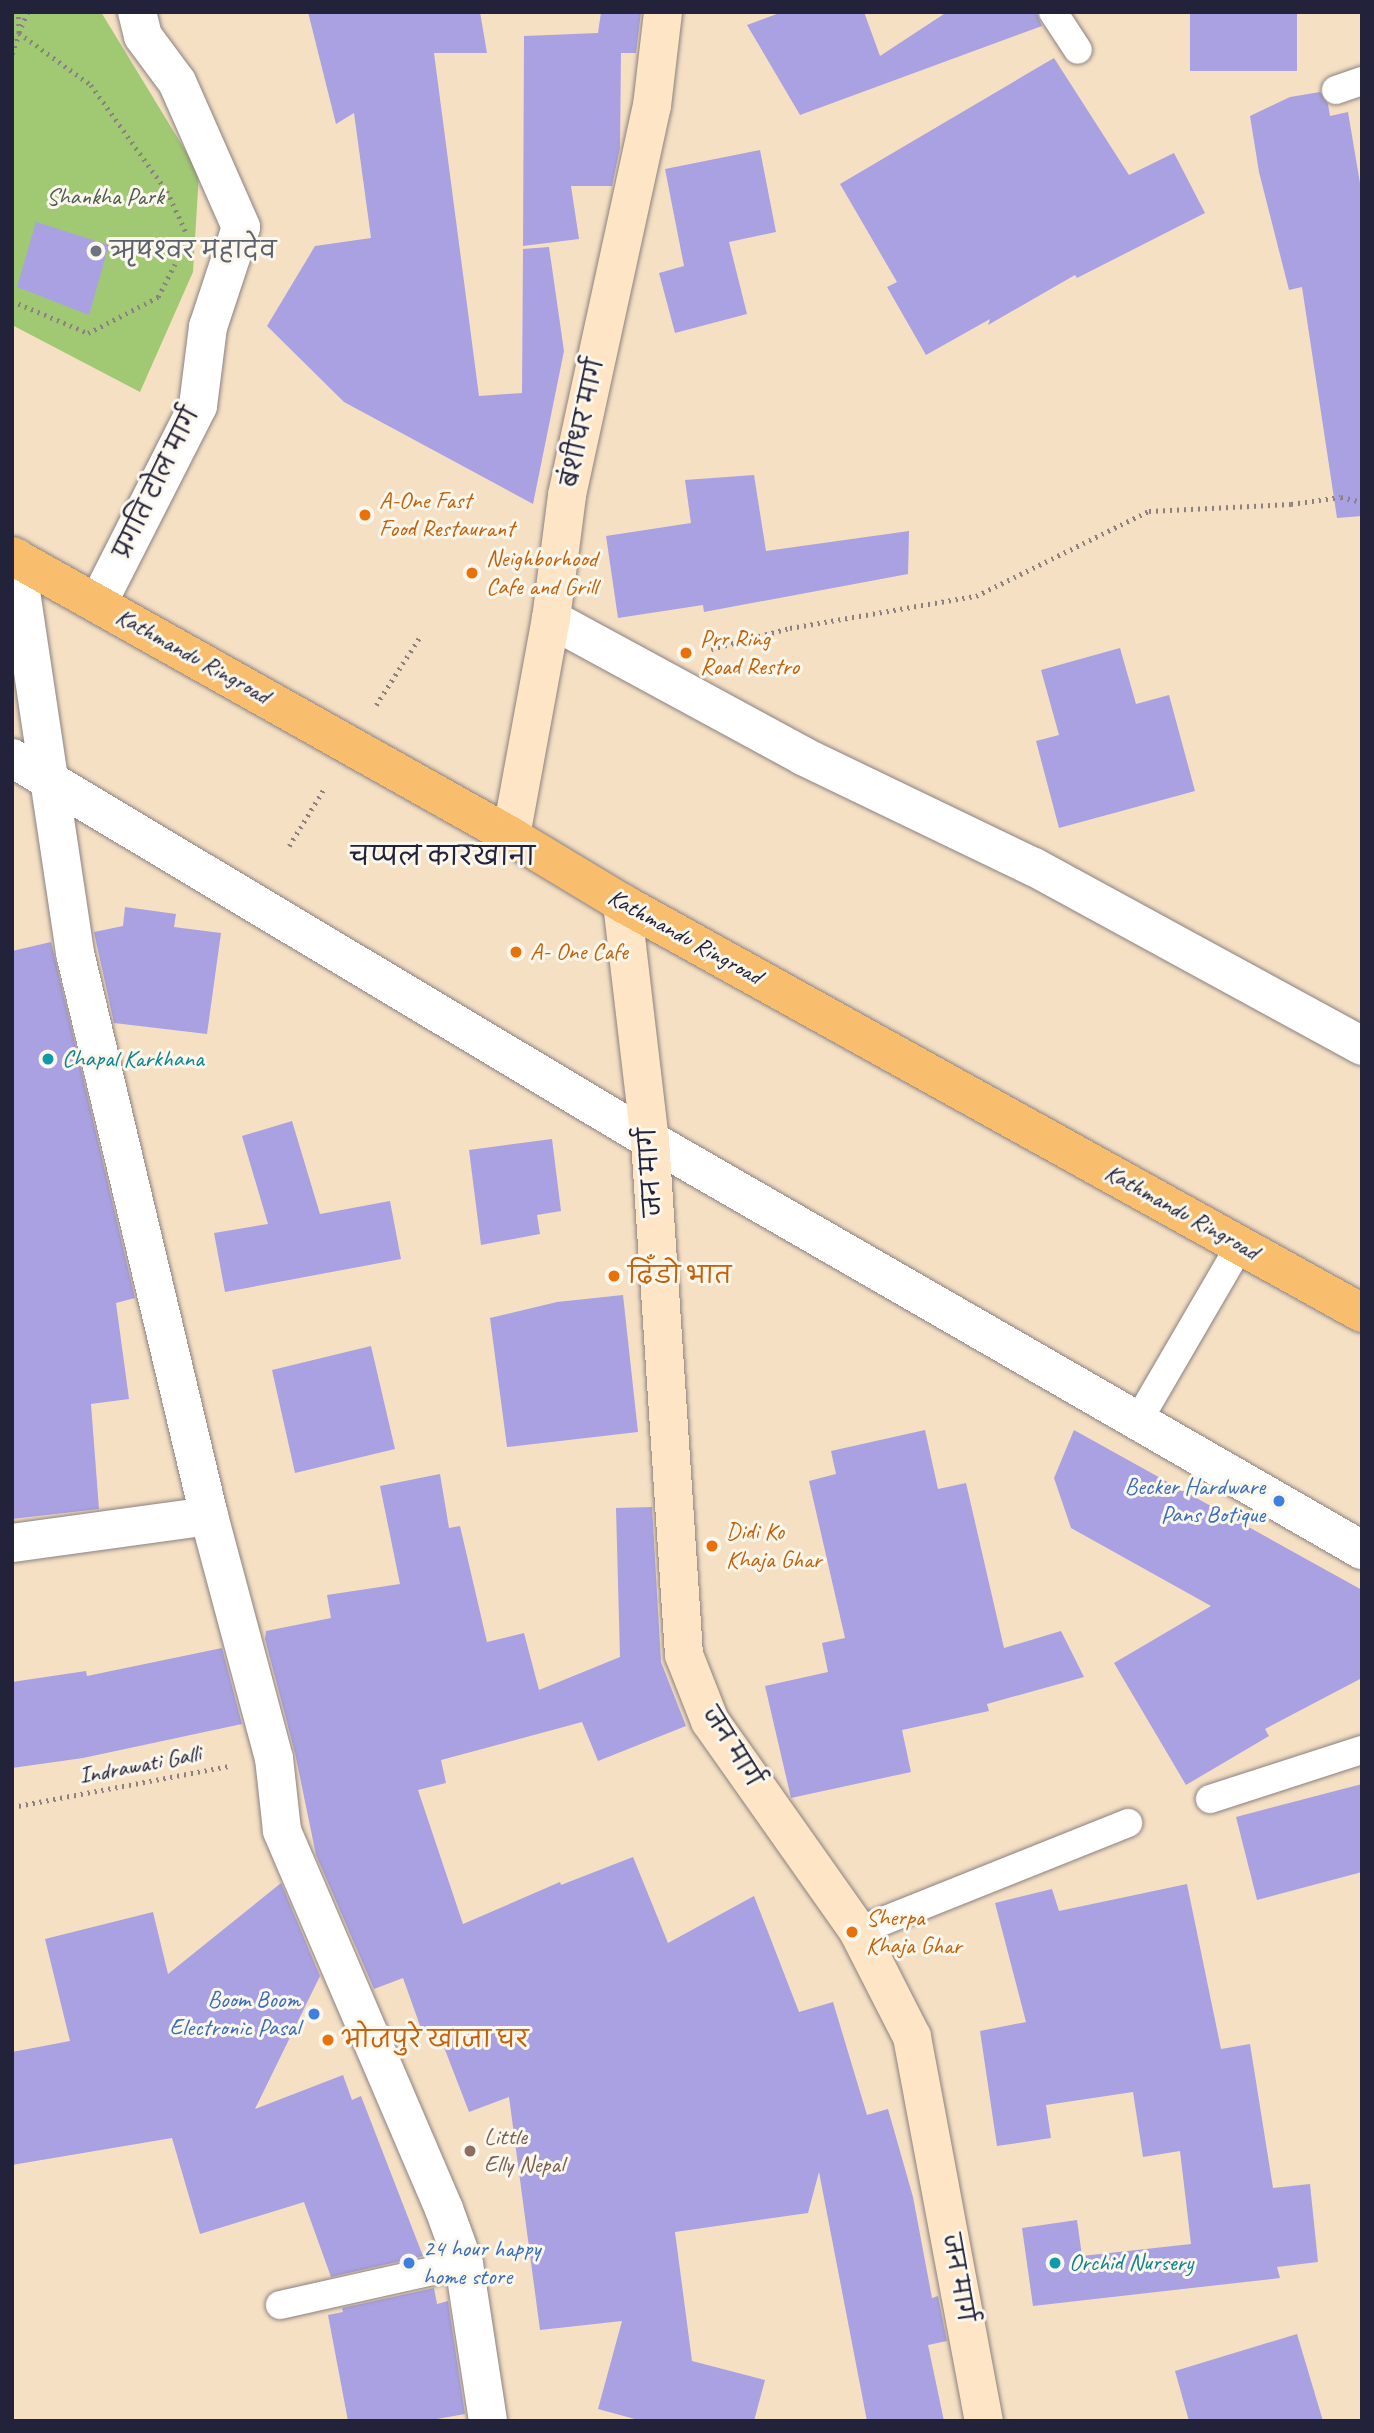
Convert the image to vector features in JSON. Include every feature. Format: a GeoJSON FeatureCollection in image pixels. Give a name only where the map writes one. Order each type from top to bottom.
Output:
{"type":"FeatureCollection","features":[{"type":"Feature","properties":{"kind":"highway","name":"Kathmandu Ringroad"},"geometry":{"type":"LineString","coordinates":[[14,557],[511,836],[622,903],[1362,1313]]}},
{"type":"Feature","properties":{"kind":"street","name":"प्रगति टोल मार्ग"},"geometry":{"type":"LineString","coordinates":[[98,603],[198,406],[208,327],[241,227],[177,82],[143,36],[136,12]]}},
{"type":"Feature","properties":{"kind":"street","name":"बंशीधर मार्ग"},"geometry":{"type":"LineString","coordinates":[[511,836],[551,619],[568,495],[652,106],[663,12]]}},
{"type":"Feature","properties":{"kind":"street"},"geometry":{"type":"LineString","coordinates":[[14,557],[51,778],[75,953],[209,1516],[291,1829],[464,2264],[477,2418]]}},
{"type":"Feature","properties":{"kind":"street"},"geometry":{"type":"LineString","coordinates":[[551,619],[803,756],[1034,867],[1362,1046]]}},
{"type":"Feature","properties":{"kind":"street"},"geometry":{"type":"LineString","coordinates":[[12,758],[51,778],[650,1140],[1139,1419],[1362,1550]]}},
{"type":"Feature","properties":{"kind":"street","name":"जन मार्ग"},"geometry":{"type":"LineString","coordinates":[[622,903],[650,1140],[684,1655],[710,1721],[858,1931],[912,2037],[984,2421]]}},
{"type":"Feature","properties":{"kind":"street"},"geometry":{"type":"LineString","coordinates":[[12,1543],[209,1516]]}},
{"type":"Feature","properties":{"kind":"lane"},"geometry":{"type":"LineString","coordinates":[[1053,12],[1078,50]]}},
{"type":"Feature","properties":{"kind":"lane"},"geometry":{"type":"LineString","coordinates":[[1139,1419],[1241,1244]]}},
{"type":"Feature","properties":{"kind":"lane"},"geometry":{"type":"LineString","coordinates":[[1210,1799],[1362,1750]]}},
{"type":"Feature","properties":{"kind":"lane"},"geometry":{"type":"LineString","coordinates":[[858,1931],[1129,1823]]}},
{"type":"Feature","properties":{"kind":"lane"},"geometry":{"type":"LineString","coordinates":[[280,2305],[464,2264]]}},
{"type":"Feature","properties":{"kind":"path"},"geometry":{"type":"LineString","coordinates":[[18,12],[19,33]]}},
{"type":"Feature","properties":{"kind":"path"},"geometry":{"type":"LineString","coordinates":[[12,54],[27,12]]}},
{"type":"Feature","properties":{"kind":"path"},"geometry":{"type":"LineString","coordinates":[[19,33],[91,85],[167,191],[188,236]]}},
{"type":"Feature","properties":{"kind":"path"},"geometry":{"type":"LineString","coordinates":[[12,301],[88,333],[158,297],[176,261]]}},
{"type":"Feature","properties":{"kind":"path"},"geometry":{"type":"LineString","coordinates":[[639,668],[790,628],[976,596],[1149,511],[1291,504],[1341,497],[1362,502]]}},
{"type":"Feature","properties":{"kind":"path","name":"Indrawati Galli"},"geometry":{"type":"LineString","coordinates":[[12,1807],[274,1758]]}},
{"type":"Feature","properties":{"kind":"green space","name":"Shankha Park"},"geometry":{"type":"Polygon","coordinates":[[[12,12],[101,12],[199,173],[193,272],[140,392],[12,325],[12,12]]]}},
{"type":"Feature","properties":{"kind":"building"},"geometry":{"type":"Polygon","coordinates":[[[308,12],[480,12],[487,53],[434,53],[479,396],[522,393],[523,249],[549,247],[564,351],[533,504],[344,402],[267,326],[315,246],[371,238],[354,113],[336,124],[308,12]]]}},
{"type":"Feature","properties":{"kind":"building"},"geometry":{"type":"Polygon","coordinates":[[[601,12],[641,12],[636,53],[621,53],[620,148],[612,186],[571,186],[579,239],[523,246],[524,36],[598,33],[601,12]]]}},
{"type":"Feature","properties":{"kind":"building"},"geometry":{"type":"Polygon","coordinates":[[[782,12],[864,12],[880,56],[947,12],[1036,12],[1042,26],[800,115],[747,25],[782,12]]]}},
{"type":"Feature","properties":{"kind":"building"},"geometry":{"type":"Polygon","coordinates":[[[1190,12],[1297,12],[1297,71],[1190,71],[1190,12]]]}},
{"type":"Feature","properties":{"kind":"building"},"geometry":{"type":"Polygon","coordinates":[[[1054,58],[1129,175],[1174,153],[1205,213],[1077,278],[1075,275],[988,325],[990,319],[926,355],[887,287],[897,282],[840,184],[1054,58]]]}},
{"type":"Feature","properties":{"kind":"building"},"geometry":{"type":"Polygon","coordinates":[[[1320,92],[1328,104],[1330,116],[1348,112],[1362,195],[1362,516],[1337,518],[1302,287],[1289,290],[1259,172],[1250,116],[1290,97],[1320,92]]]}},
{"type":"Feature","properties":{"kind":"building"},"geometry":{"type":"Polygon","coordinates":[[[760,150],[776,232],[729,242],[747,314],[675,333],[659,273],[684,266],[665,169],[760,150]]]}},
{"type":"Feature","properties":{"kind":"building"},"geometry":{"type":"Polygon","coordinates":[[[36,222],[109,245],[89,315],[17,287],[36,222]]]}},
{"type":"Feature","properties":{"kind":"building"},"geometry":{"type":"Polygon","coordinates":[[[754,475],[766,551],[909,531],[908,574],[704,612],[703,605],[618,618],[606,536],[691,523],[685,480],[754,475]]]}},
{"type":"Feature","properties":{"kind":"building"},"geometry":{"type":"Polygon","coordinates":[[[1120,648],[1136,704],[1169,695],[1195,791],[1059,828],[1036,741],[1059,735],[1041,670],[1120,648]]]}},
{"type":"Feature","properties":{"kind":"building"},"geometry":{"type":"Polygon","coordinates":[[[125,907],[176,914],[174,927],[221,933],[207,1034],[114,1023],[94,932],[123,926],[125,907]]]}},
{"type":"Feature","properties":{"kind":"building"},"geometry":{"type":"Polygon","coordinates":[[[51,942],[135,1298],[116,1303],[129,1399],[91,1404],[99,1509],[12,1519],[12,951],[51,942]]]}},
{"type":"Feature","properties":{"kind":"building"},"geometry":{"type":"Polygon","coordinates":[[[292,1121],[320,1214],[390,1201],[401,1259],[225,1292],[214,1233],[268,1224],[242,1136],[292,1121]]]}},
{"type":"Feature","properties":{"kind":"building"},"geometry":{"type":"Polygon","coordinates":[[[552,1139],[561,1211],[537,1215],[540,1234],[481,1245],[469,1150],[552,1139]]]}},
{"type":"Feature","properties":{"kind":"building"},"geometry":{"type":"Polygon","coordinates":[[[623,1295],[638,1432],[507,1447],[490,1318],[557,1302],[623,1295]]]}},
{"type":"Feature","properties":{"kind":"building"},"geometry":{"type":"Polygon","coordinates":[[[371,1346],[395,1449],[295,1473],[272,1370],[371,1346]]]}},
{"type":"Feature","properties":{"kind":"building"},"geometry":{"type":"Polygon","coordinates":[[[925,1430],[938,1489],[966,1483],[1004,1648],[1061,1631],[1084,1677],[987,1704],[989,1711],[902,1730],[911,1772],[791,1798],[765,1686],[828,1672],[822,1643],[845,1638],[809,1481],[836,1474],[831,1451],[925,1430]]]}},
{"type":"Feature","properties":{"kind":"building"},"geometry":{"type":"Polygon","coordinates":[[[1074,1430],[1362,1590],[1362,1678],[1265,1729],[1269,1736],[1186,1785],[1114,1663],[1211,1606],[1071,1528],[1054,1478],[1074,1430]]]}},
{"type":"Feature","properties":{"kind":"building"},"geometry":{"type":"Polygon","coordinates":[[[440,1474],[449,1528],[460,1526],[487,1642],[524,1633],[539,1690],[620,1657],[616,1508],[652,1507],[661,1662],[686,1726],[598,1761],[582,1722],[441,1760],[446,1783],[418,1790],[463,1924],[560,1882],[561,1885],[633,1857],[668,1943],[754,1896],[799,2012],[833,2002],[867,2115],[888,2109],[913,2197],[932,2298],[938,2296],[947,2341],[928,2345],[944,2421],[867,2421],[819,2172],[808,2213],[675,2232],[692,2361],[765,2380],[754,2421],[642,2421],[598,2409],[622,2321],[540,2330],[509,2097],[469,2112],[437,2029],[423,2034],[403,1978],[374,1989],[316,1855],[295,1753],[265,1639],[266,1631],[331,1618],[327,1595],[400,1584],[380,1486],[440,1474]]]}},
{"type":"Feature","properties":{"kind":"building"},"geometry":{"type":"Polygon","coordinates":[[[222,1648],[242,1724],[83,1758],[12,1768],[12,1682],[86,1671],[87,1676],[222,1648]]]}},
{"type":"Feature","properties":{"kind":"building"},"geometry":{"type":"Polygon","coordinates":[[[1362,1784],[1362,1872],[1257,1900],[1236,1817],[1362,1784]]]}},
{"type":"Feature","properties":{"kind":"building"},"geometry":{"type":"Polygon","coordinates":[[[281,1883],[320,1976],[255,2109],[343,2075],[352,2100],[361,2096],[423,2256],[331,2277],[304,2202],[200,2234],[172,2138],[12,2165],[12,2052],[70,2041],[45,1939],[153,1912],[168,1974],[281,1883]]]}},
{"type":"Feature","properties":{"kind":"building"},"geometry":{"type":"Polygon","coordinates":[[[1187,1884],[1221,2049],[1250,2044],[1273,2188],[1310,2184],[1318,2262],[1277,2267],[1280,2278],[1033,2306],[1022,2228],[1077,2220],[1082,2256],[1191,2244],[1180,2151],[1143,2157],[1133,2092],[1046,2105],[1051,2138],[997,2146],[980,2031],[1026,2022],[995,1903],[1052,1889],[1059,1911],[1187,1884]]]}},
{"type":"Feature","properties":{"kind":"building"},"geometry":{"type":"Polygon","coordinates":[[[434,2288],[437,2304],[448,2301],[465,2414],[426,2421],[348,2421],[328,2315],[343,2312],[342,2308],[434,2288]]]}},
{"type":"Feature","properties":{"kind":"building"},"geometry":{"type":"Polygon","coordinates":[[[1297,2334],[1323,2421],[1189,2421],[1175,2371],[1297,2334]]]}},
{"type":"Feature","properties":{"kind":"place","name":"ऋषश्वर महादेव"},"geometry":{"type":"Point","coordinates":[96,251]}},
{"type":"Feature","properties":{"kind":"place","name":"A-One Fast Food Restaurant"},"geometry":{"type":"Point","coordinates":[365,515]}},
{"type":"Feature","properties":{"kind":"place","name":"Neighborhood Cafe and Grill"},"geometry":{"type":"Point","coordinates":[472,573]}},
{"type":"Feature","properties":{"kind":"place","name":"Prr Ring Road Restro"},"geometry":{"type":"Point","coordinates":[686,653]}},
{"type":"Feature","properties":{"kind":"place","name":"A- One Cafe"},"geometry":{"type":"Point","coordinates":[516,952]}},
{"type":"Feature","properties":{"kind":"place","name":"Chapal Karkhana"},"geometry":{"type":"Point","coordinates":[48,1059]}},
{"type":"Feature","properties":{"kind":"place","name":"ढिँडो भात"},"geometry":{"type":"Point","coordinates":[614,1276]}},
{"type":"Feature","properties":{"kind":"place","name":"Becker Hardware Pans Botique"},"geometry":{"type":"Point","coordinates":[1279,1501]}},
{"type":"Feature","properties":{"kind":"place","name":"Didi Ko Khaja Ghar"},"geometry":{"type":"Point","coordinates":[712,1546]}},
{"type":"Feature","properties":{"kind":"place","name":"Sherpa Khaja Ghar"},"geometry":{"type":"Point","coordinates":[852,1932]}},
{"type":"Feature","properties":{"kind":"place","name":"Boom Boom Electronic Pasal"},"geometry":{"type":"Point","coordinates":[314,2014]}},
{"type":"Feature","properties":{"kind":"place","name":"भोजपुरे खाजा घर"},"geometry":{"type":"Point","coordinates":[328,2040]}},
{"type":"Feature","properties":{"kind":"place","name":"Little Elly Nepal"},"geometry":{"type":"Point","coordinates":[470,2151]}},
{"type":"Feature","properties":{"kind":"place","name":"24 hour happy home store"},"geometry":{"type":"Point","coordinates":[409,2263]}},
{"type":"Feature","properties":{"kind":"place","name":"Orchid Nursery"},"geometry":{"type":"Point","coordinates":[1055,2263]}},
{"type":"Feature","properties":{"kind":"district","name":"चप्पल कारखाना"},"geometry":{"type":"Point","coordinates":[442,857]}}]}
